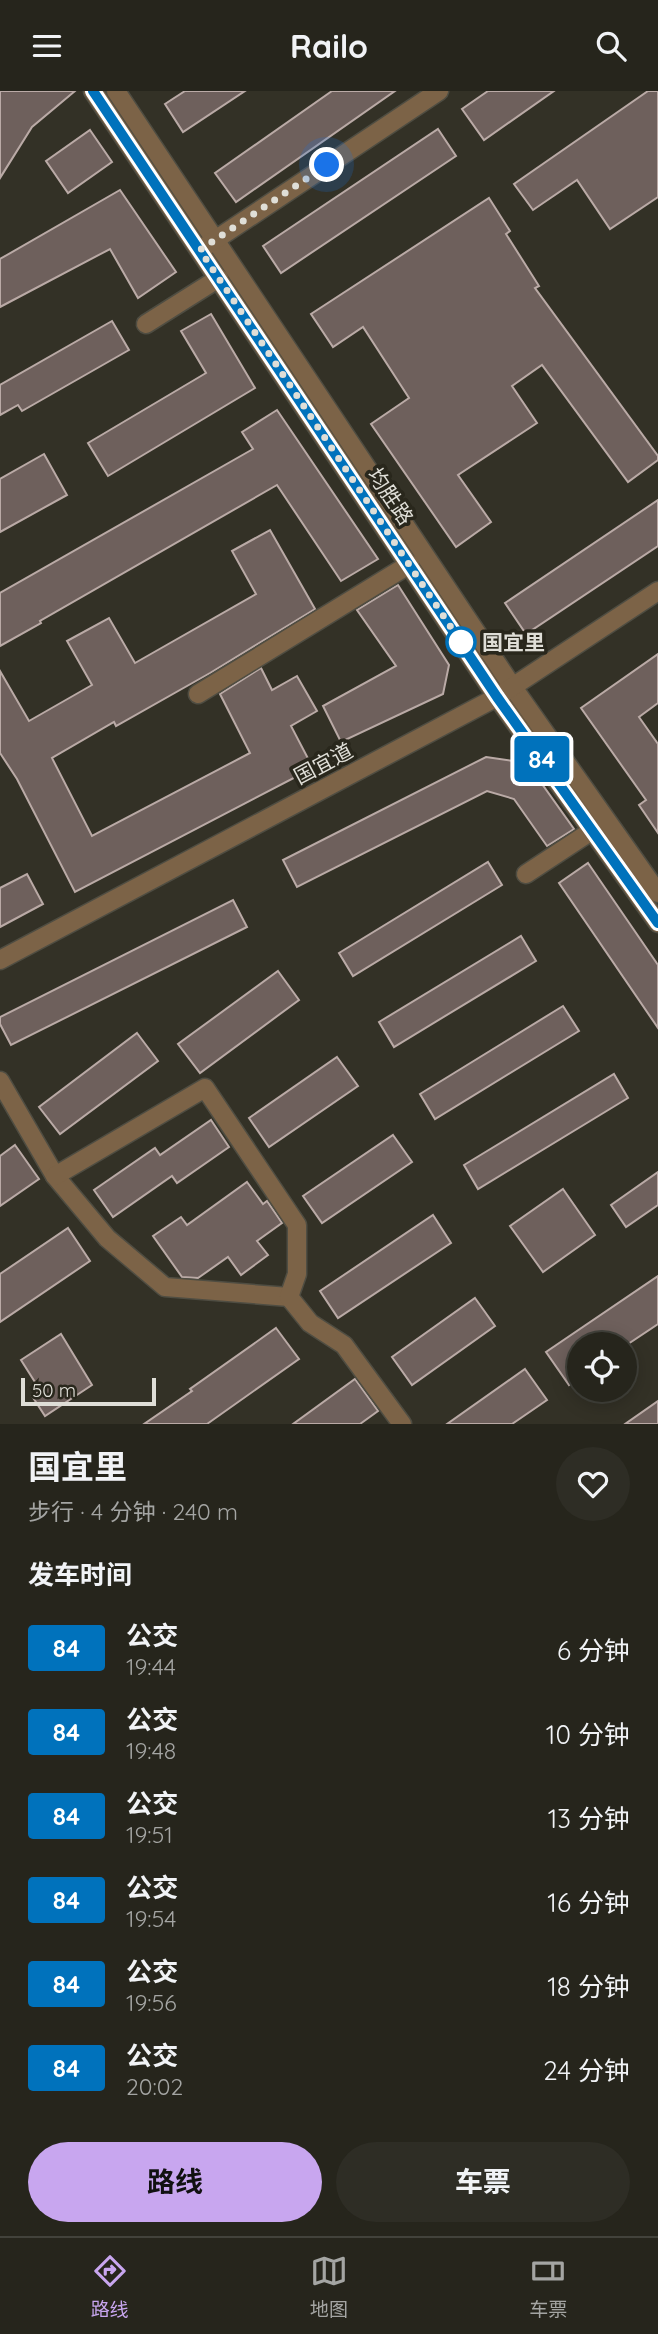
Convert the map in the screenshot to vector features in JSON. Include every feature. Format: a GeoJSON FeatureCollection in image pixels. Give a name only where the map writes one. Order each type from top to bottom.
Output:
{"type":"FeatureCollection","features":[{"type":"Feature","properties":{"kind":"street"},"geometry":{"type":"LineString","coordinates":[[96,96],[116,91]]}},
{"type":"Feature","properties":{"kind":"street","name":"均胜路"},"geometry":{"type":"LineString","coordinates":[[116,91],[216,240],[593,830],[658,923]]}},
{"type":"Feature","properties":{"kind":"street"},"geometry":{"type":"LineString","coordinates":[[200,250],[439,91]]}},
{"type":"Feature","properties":{"kind":"street","name":"均胜路"},"geometry":{"type":"LineString","coordinates":[[96,96],[410,564],[658,893]]}},
{"type":"Feature","properties":{"kind":"street"},"geometry":{"type":"LineString","coordinates":[[146,324],[219,278]]}},
{"type":"Feature","properties":{"kind":"street"},"geometry":{"type":"LineString","coordinates":[[198,694],[410,564]]}},
{"type":"Feature","properties":{"kind":"street","name":"国宜道"},"geometry":{"type":"LineString","coordinates":[[0,960],[504,692],[658,591]]}},
{"type":"Feature","properties":{"kind":"street"},"geometry":{"type":"LineString","coordinates":[[526,874],[593,830]]}},
{"type":"Feature","properties":{"kind":"street"},"geometry":{"type":"LineString","coordinates":[[0,1081],[55,1176],[107,1238],[165,1287],[289,1297],[310,1323],[344,1345],[402,1424]]}},
{"type":"Feature","properties":{"kind":"street"},"geometry":{"type":"LineString","coordinates":[[55,1176],[205,1088],[297,1225],[298,1274],[289,1297]]}},
{"type":"Feature","properties":{"kind":"building"},"geometry":{"type":"Polygon","coordinates":[[[0,91],[75,91],[32,127],[0,178],[0,91]]]}},
{"type":"Feature","properties":{"kind":"building"},"geometry":{"type":"Polygon","coordinates":[[[185,91],[245,91],[183,132],[165,104],[185,91]]]}},
{"type":"Feature","properties":{"kind":"building"},"geometry":{"type":"Polygon","coordinates":[[[332,91],[395,91],[236,202],[215,173],[332,91]]]}},
{"type":"Feature","properties":{"kind":"building"},"geometry":{"type":"Polygon","coordinates":[[[488,91],[554,91],[484,140],[462,109],[488,91]]]}},
{"type":"Feature","properties":{"kind":"building"},"geometry":{"type":"Polygon","coordinates":[[[648,91],[658,91],[658,197],[610,229],[577,180],[533,210],[514,184],[648,91]]]}},
{"type":"Feature","properties":{"kind":"building"},"geometry":{"type":"Polygon","coordinates":[[[438,129],[456,156],[281,273],[263,246],[438,129]]]}},
{"type":"Feature","properties":{"kind":"building"},"geometry":{"type":"Polygon","coordinates":[[[90,130],[112,162],[68,193],[46,161],[90,130]]]}},
{"type":"Feature","properties":{"kind":"building"},"geometry":{"type":"Polygon","coordinates":[[[120,190],[176,272],[138,298],[110,249],[0,307],[0,259],[120,190]]]}},
{"type":"Feature","properties":{"kind":"building"},"geometry":{"type":"Polygon","coordinates":[[[489,198],[510,231],[506,234],[539,286],[535,288],[658,456],[658,460],[628,482],[542,365],[512,386],[537,423],[458,475],[491,522],[456,547],[371,424],[409,398],[363,327],[333,347],[311,314],[489,198]]]}},
{"type":"Feature","properties":{"kind":"building"},"geometry":{"type":"Polygon","coordinates":[[[211,314],[255,388],[108,476],[88,443],[206,373],[181,331],[211,314]]]}},
{"type":"Feature","properties":{"kind":"building"},"geometry":{"type":"Polygon","coordinates":[[[112,321],[129,350],[22,411],[18,405],[0,415],[0,385],[112,321]]]}},
{"type":"Feature","properties":{"kind":"building"},"geometry":{"type":"Polygon","coordinates":[[[277,410],[378,559],[341,581],[277,485],[0,646],[0,593],[253,449],[242,432],[277,410]]]}},
{"type":"Feature","properties":{"kind":"building"},"geometry":{"type":"Polygon","coordinates":[[[44,454],[67,495],[0,532],[0,479],[44,454]]]}},
{"type":"Feature","properties":{"kind":"building"},"geometry":{"type":"Polygon","coordinates":[[[658,500],[658,546],[526,634],[505,603],[658,500]]]}},
{"type":"Feature","properties":{"kind":"building"},"geometry":{"type":"Polygon","coordinates":[[[270,530],[315,609],[210,673],[116,726],[114,722],[52,758],[92,836],[250,753],[220,694],[261,668],[272,690],[297,676],[317,711],[291,726],[313,768],[75,892],[17,779],[0,753],[0,671],[29,721],[92,685],[67,641],[109,618],[135,663],[256,594],[232,551],[270,530]]]}},
{"type":"Feature","properties":{"kind":"building"},"geometry":{"type":"Polygon","coordinates":[[[398,585],[449,665],[443,694],[341,742],[323,706],[396,666],[357,610],[398,585]]]}},
{"type":"Feature","properties":{"kind":"building"},"geometry":{"type":"Polygon","coordinates":[[[658,654],[658,703],[639,717],[658,744],[658,833],[639,805],[646,800],[581,708],[658,654]]]}},
{"type":"Feature","properties":{"kind":"building"},"geometry":{"type":"Polygon","coordinates":[[[486,757],[527,763],[574,829],[547,846],[514,799],[487,791],[297,887],[283,860],[486,757]]]}},
{"type":"Feature","properties":{"kind":"building"},"geometry":{"type":"Polygon","coordinates":[[[488,862],[502,885],[353,976],[339,953],[488,862]]]}},
{"type":"Feature","properties":{"kind":"building"},"geometry":{"type":"Polygon","coordinates":[[[588,863],[658,965],[658,1028],[559,883],[588,863]]]}},
{"type":"Feature","properties":{"kind":"building"},"geometry":{"type":"Polygon","coordinates":[[[27,874],[43,904],[0,927],[0,888],[27,874]]]}},
{"type":"Feature","properties":{"kind":"building"},"geometry":{"type":"Polygon","coordinates":[[[233,900],[247,927],[11,1045],[0,1024],[0,1017],[233,900]]]}},
{"type":"Feature","properties":{"kind":"building"},"geometry":{"type":"Polygon","coordinates":[[[521,936],[536,961],[394,1047],[379,1022],[521,936]]]}},
{"type":"Feature","properties":{"kind":"building"},"geometry":{"type":"Polygon","coordinates":[[[278,971],[299,1000],[200,1073],[178,1044],[278,971]]]}},
{"type":"Feature","properties":{"kind":"building"},"geometry":{"type":"Polygon","coordinates":[[[563,1006],[579,1031],[435,1119],[420,1094],[563,1006]]]}},
{"type":"Feature","properties":{"kind":"building"},"geometry":{"type":"Polygon","coordinates":[[[137,1033],[158,1061],[60,1134],[39,1107],[137,1033]]]}},
{"type":"Feature","properties":{"kind":"building"},"geometry":{"type":"Polygon","coordinates":[[[337,1057],[358,1086],[269,1147],[249,1118],[337,1057]]]}},
{"type":"Feature","properties":{"kind":"building"},"geometry":{"type":"Polygon","coordinates":[[[614,1074],[628,1098],[478,1189],[464,1165],[614,1074]]]}},
{"type":"Feature","properties":{"kind":"building"},"geometry":{"type":"Polygon","coordinates":[[[211,1120],[229,1147],[177,1183],[172,1176],[113,1217],[94,1190],[155,1148],[160,1155],[211,1120]]]}},
{"type":"Feature","properties":{"kind":"building"},"geometry":{"type":"Polygon","coordinates":[[[393,1135],[412,1162],[322,1223],[303,1196],[393,1135]]]}},
{"type":"Feature","properties":{"kind":"building"},"geometry":{"type":"Polygon","coordinates":[[[15,1145],[39,1179],[0,1206],[0,1156],[15,1145]]]}},
{"type":"Feature","properties":{"kind":"building"},"geometry":{"type":"Polygon","coordinates":[[[658,1172],[658,1205],[626,1227],[611,1205],[658,1172]]]}},
{"type":"Feature","properties":{"kind":"building"},"geometry":{"type":"Polygon","coordinates":[[[247,1182],[263,1204],[267,1201],[282,1223],[257,1241],[268,1255],[241,1275],[228,1257],[198,1278],[182,1277],[153,1236],[181,1217],[187,1225],[247,1182]]]}},
{"type":"Feature","properties":{"kind":"building"},"geometry":{"type":"Polygon","coordinates":[[[563,1189],[595,1235],[543,1272],[510,1226],[563,1189]]]}},
{"type":"Feature","properties":{"kind":"building"},"geometry":{"type":"Polygon","coordinates":[[[433,1215],[451,1243],[338,1318],[320,1291],[433,1215]]]}},
{"type":"Feature","properties":{"kind":"building"},"geometry":{"type":"Polygon","coordinates":[[[68,1228],[90,1261],[0,1322],[0,1274],[68,1228]]]}},
{"type":"Feature","properties":{"kind":"building"},"geometry":{"type":"Polygon","coordinates":[[[658,1276],[658,1324],[637,1338],[637,1332],[575,1332],[658,1276]]]}},
{"type":"Feature","properties":{"kind":"building"},"geometry":{"type":"Polygon","coordinates":[[[475,1298],[495,1326],[412,1385],[392,1357],[475,1298]]]}},
{"type":"Feature","properties":{"kind":"building"},"geometry":{"type":"Polygon","coordinates":[[[276,1328],[299,1359],[207,1424],[144,1424],[192,1391],[190,1389],[276,1328]]]}},
{"type":"Feature","properties":{"kind":"building"},"geometry":{"type":"Polygon","coordinates":[[[61,1334],[92,1385],[45,1416],[32,1396],[40,1390],[21,1360],[61,1334]]]}},
{"type":"Feature","properties":{"kind":"building"},"geometry":{"type":"Polygon","coordinates":[[[567,1338],[567,1382],[546,1352],[567,1338]]]}},
{"type":"Feature","properties":{"kind":"building"},"geometry":{"type":"Polygon","coordinates":[[[525,1369],[547,1400],[512,1424],[447,1424],[525,1369]]]}},
{"type":"Feature","properties":{"kind":"building"},"geometry":{"type":"Polygon","coordinates":[[[355,1379],[378,1411],[360,1424],[293,1424],[355,1379]]]}},
{"type":"Feature","properties":{"kind":"building"},"geometry":{"type":"Polygon","coordinates":[[[658,1401],[658,1424],[625,1424],[658,1401]]]}},
{"type":"Feature","properties":{"kind":"bus line","name":"84"},"geometry":{"type":"LineString","coordinates":[[93,91],[497,697],[658,923]]}},
{"type":"Feature","properties":{"kind":"place","name":"国宜里"},"geometry":{"type":"Point","coordinates":[461,642]}},
{"type":"Feature","properties":{"kind":"route"},"geometry":{"type":"LineString","coordinates":[[327,165],[200,250],[468,653],[461,642]]}}]}
